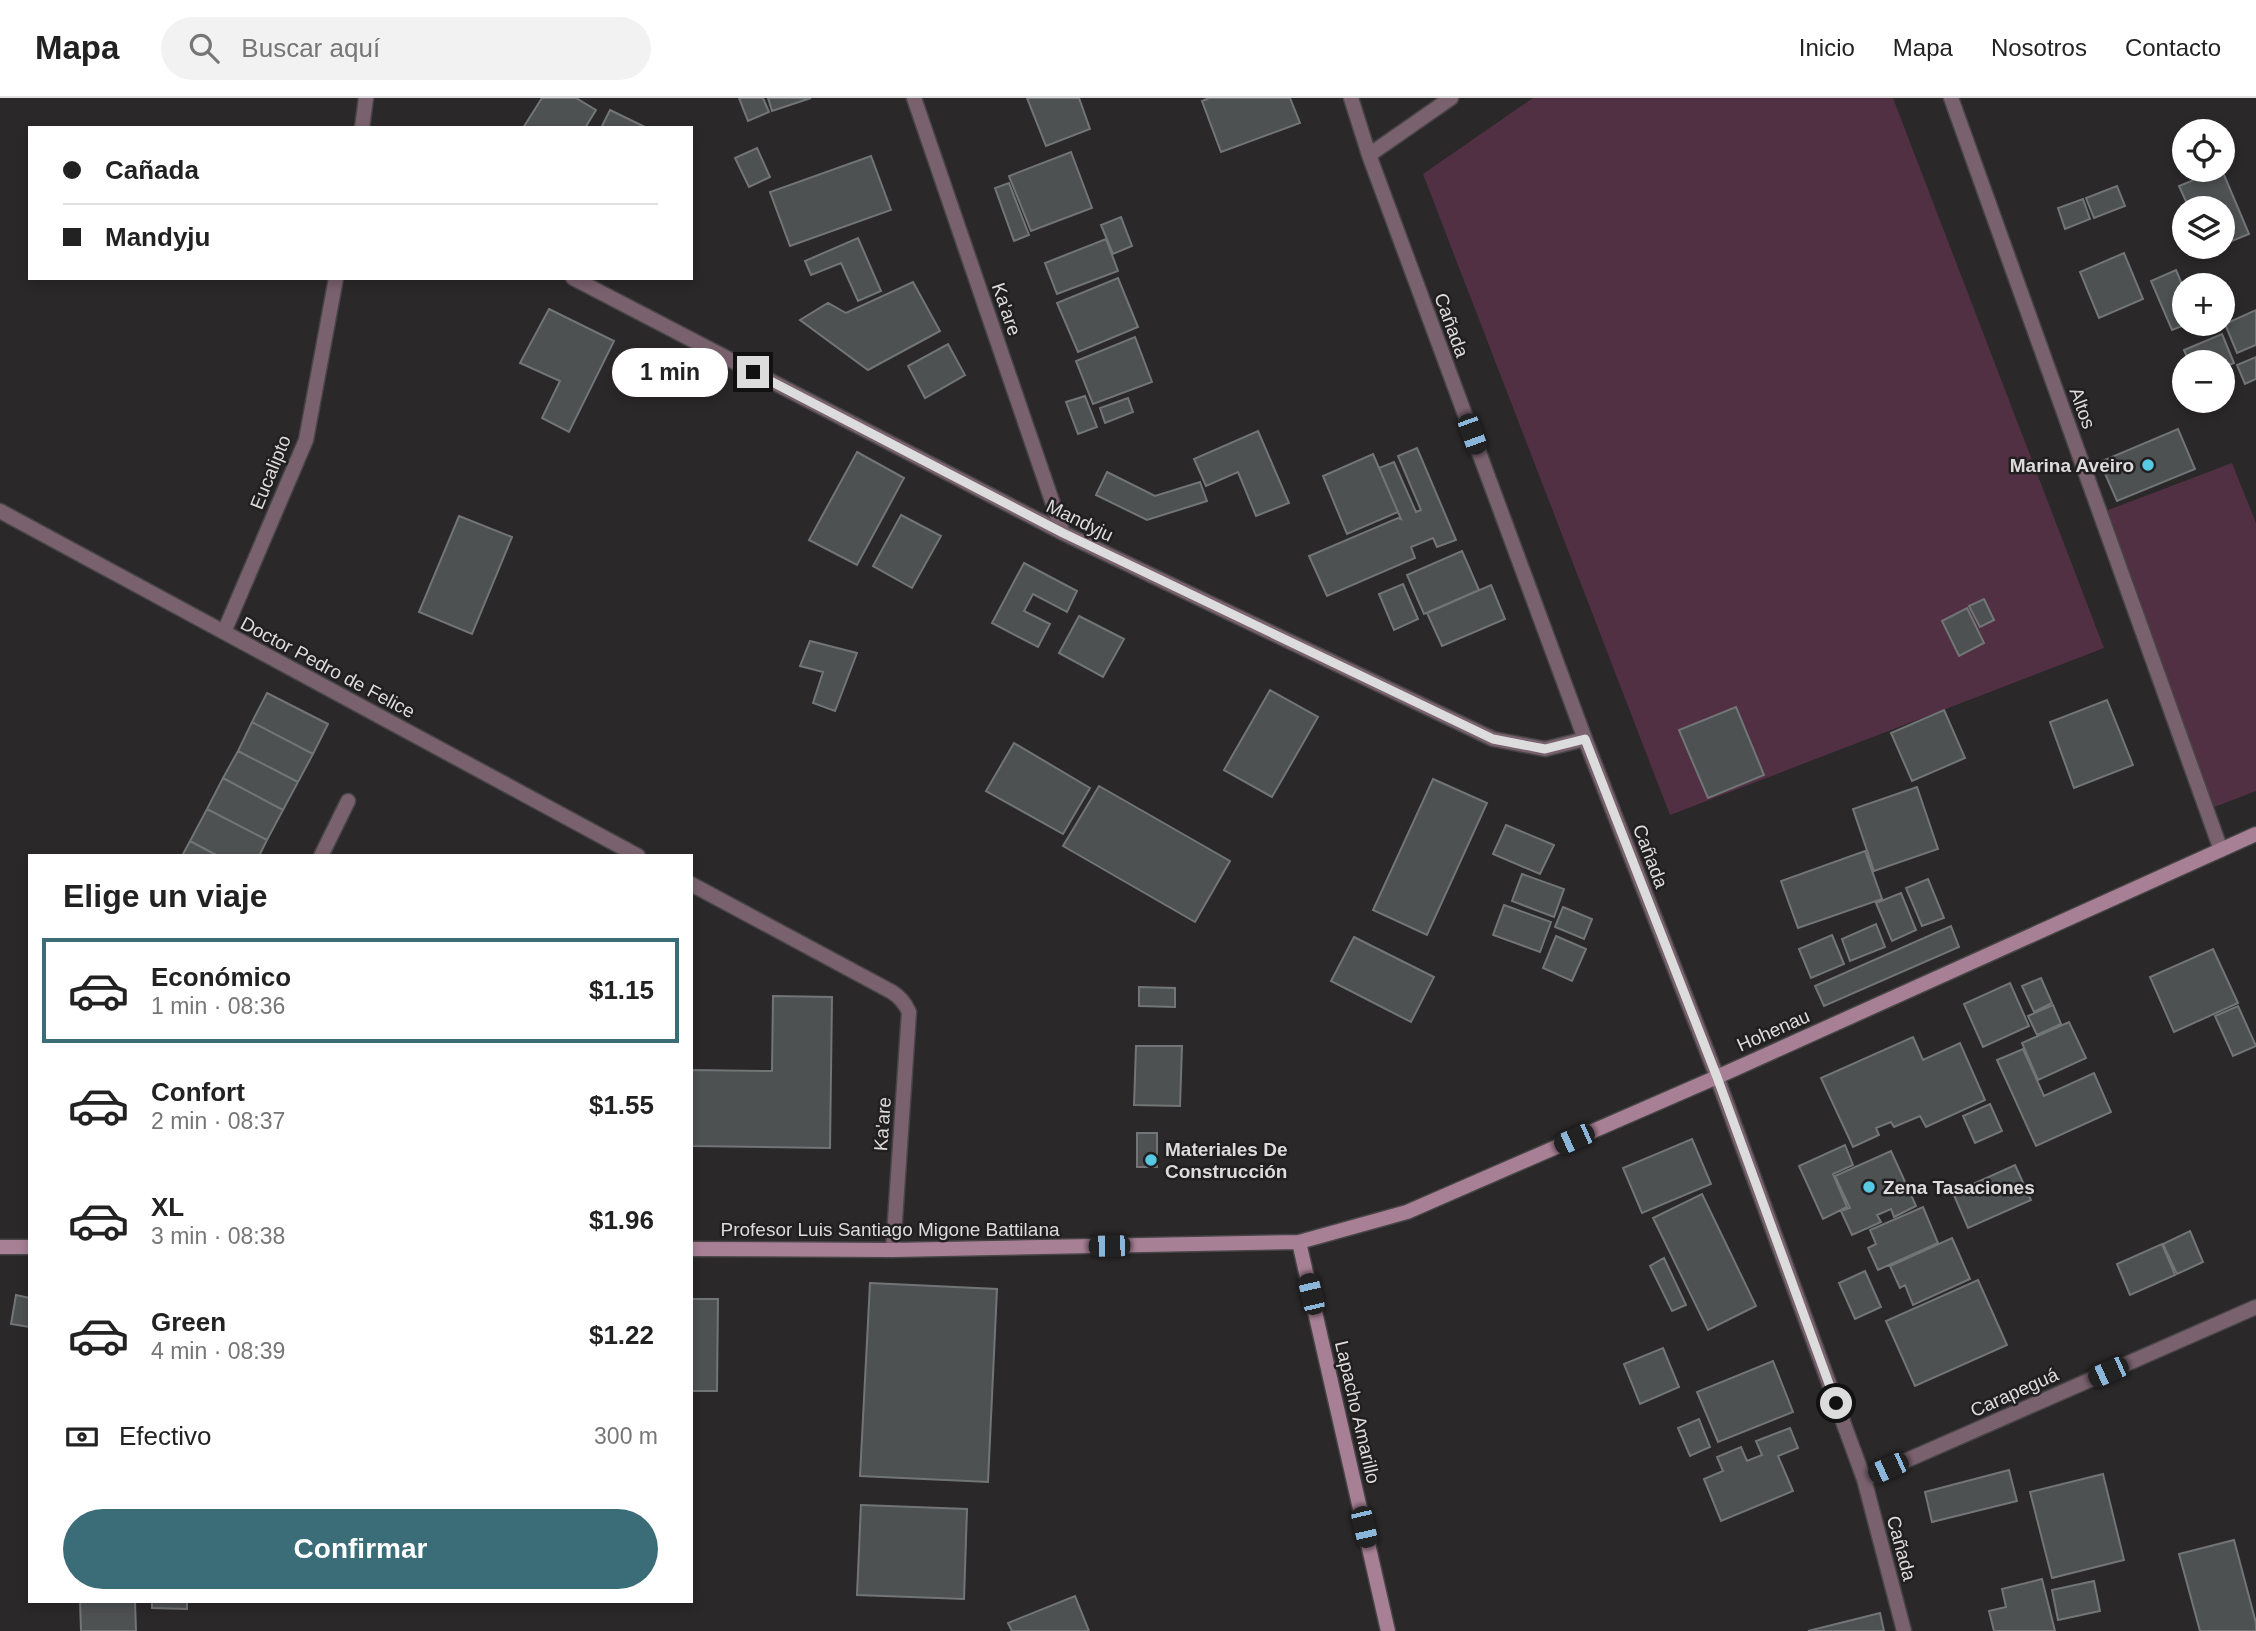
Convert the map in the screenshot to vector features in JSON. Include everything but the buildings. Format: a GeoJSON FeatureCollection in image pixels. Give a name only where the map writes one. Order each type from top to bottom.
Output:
{"type":"FeatureCollection","features":[{"type":"Feature","properties":{"kind":"street"},"geometry":{"type":"LineString","coordinates":[[362,126],[366,98]]}},
{"type":"Feature","properties":{"kind":"street","name":"Ka'are"},"geometry":{"type":"LineString","coordinates":[[914,98],[1063,533]]}},
{"type":"Feature","properties":{"kind":"street","name":"Cañada"},"geometry":{"type":"LineString","coordinates":[[1351,98],[1369,155],[1585,739],[1717,1077],[1864,1479],[1905,1631]]}},
{"type":"Feature","properties":{"kind":"street"},"geometry":{"type":"LineString","coordinates":[[1369,155],[1451,98]]}},
{"type":"Feature","properties":{"kind":"street","name":"Altos"},"geometry":{"type":"LineString","coordinates":[[1951,98],[2221,850]]}},
{"type":"Feature","properties":{"kind":"street","name":"Eucalipto"},"geometry":{"type":"LineString","coordinates":[[224,632],[306,440],[335,280]]}},
{"type":"Feature","properties":{"kind":"street","name":"Mandyju"},"geometry":{"type":"LineString","coordinates":[[577,280],[1063,533],[1493,739],[1545,749],[1585,739]]}},
{"type":"Feature","properties":{"kind":"street","name":"Doctor Pedro de Felice"},"geometry":{"type":"LineString","coordinates":[[0,511],[634,854]]}},
{"type":"Feature","properties":{"kind":"street"},"geometry":{"type":"LineString","coordinates":[[322,854],[348,802]]}},
{"type":"Feature","properties":{"kind":"street","name":"Hohenau"},"geometry":{"type":"LineString","coordinates":[[1299,1242],[1407,1212],[1717,1077],[2256,834]]}},
{"type":"Feature","properties":{"kind":"street","name":"Ka'are"},"geometry":{"type":"LineString","coordinates":[[693,885],[892,992],[909,1012],[893,1250]]}},
{"type":"Feature","properties":{"kind":"street","name":"Profesor Luis Santiago Migone Battilana"},"geometry":{"type":"LineString","coordinates":[[693,1249],[893,1250],[1299,1242]]}},
{"type":"Feature","properties":{"kind":"street","name":"Lapacho Amarillo"},"geometry":{"type":"LineString","coordinates":[[1299,1242],[1388,1631]]}},
{"type":"Feature","properties":{"kind":"street"},"geometry":{"type":"LineString","coordinates":[[0,1247],[28,1247]]}},
{"type":"Feature","properties":{"kind":"street","name":"Carapeguá"},"geometry":{"type":"LineString","coordinates":[[1864,1479],[2255,1311]]}},
{"type":"Feature","properties":{"kind":"shaded area"},"geometry":{"type":"Polygon","coordinates":[[[1533,98],[1893,98],[2104,648],[1670,815],[1423,174],[1533,98]]]}},
{"type":"Feature","properties":{"kind":"shaded area"},"geometry":{"type":"Polygon","coordinates":[[[2232,463],[2256,523],[2256,791],[2214,807],[2103,512],[2232,463]]]}},
{"type":"Feature","properties":{"kind":"place","name":"Marina Aveiro"},"geometry":{"type":"Point","coordinates":[2148,465]}},
{"type":"Feature","properties":{"kind":"place","name":"Materiales De Construcción"},"geometry":{"type":"Point","coordinates":[1151,1160]}},
{"type":"Feature","properties":{"kind":"place","name":"Zena Tasaciones"},"geometry":{"type":"Point","coordinates":[1869,1187]}},
{"type":"Feature","properties":{"kind":"route"},"geometry":{"type":"LineString","coordinates":[[753,372],[1063,533],[1493,739],[1545,749],[1585,739],[1717,1077],[1836,1403]]}}]}
